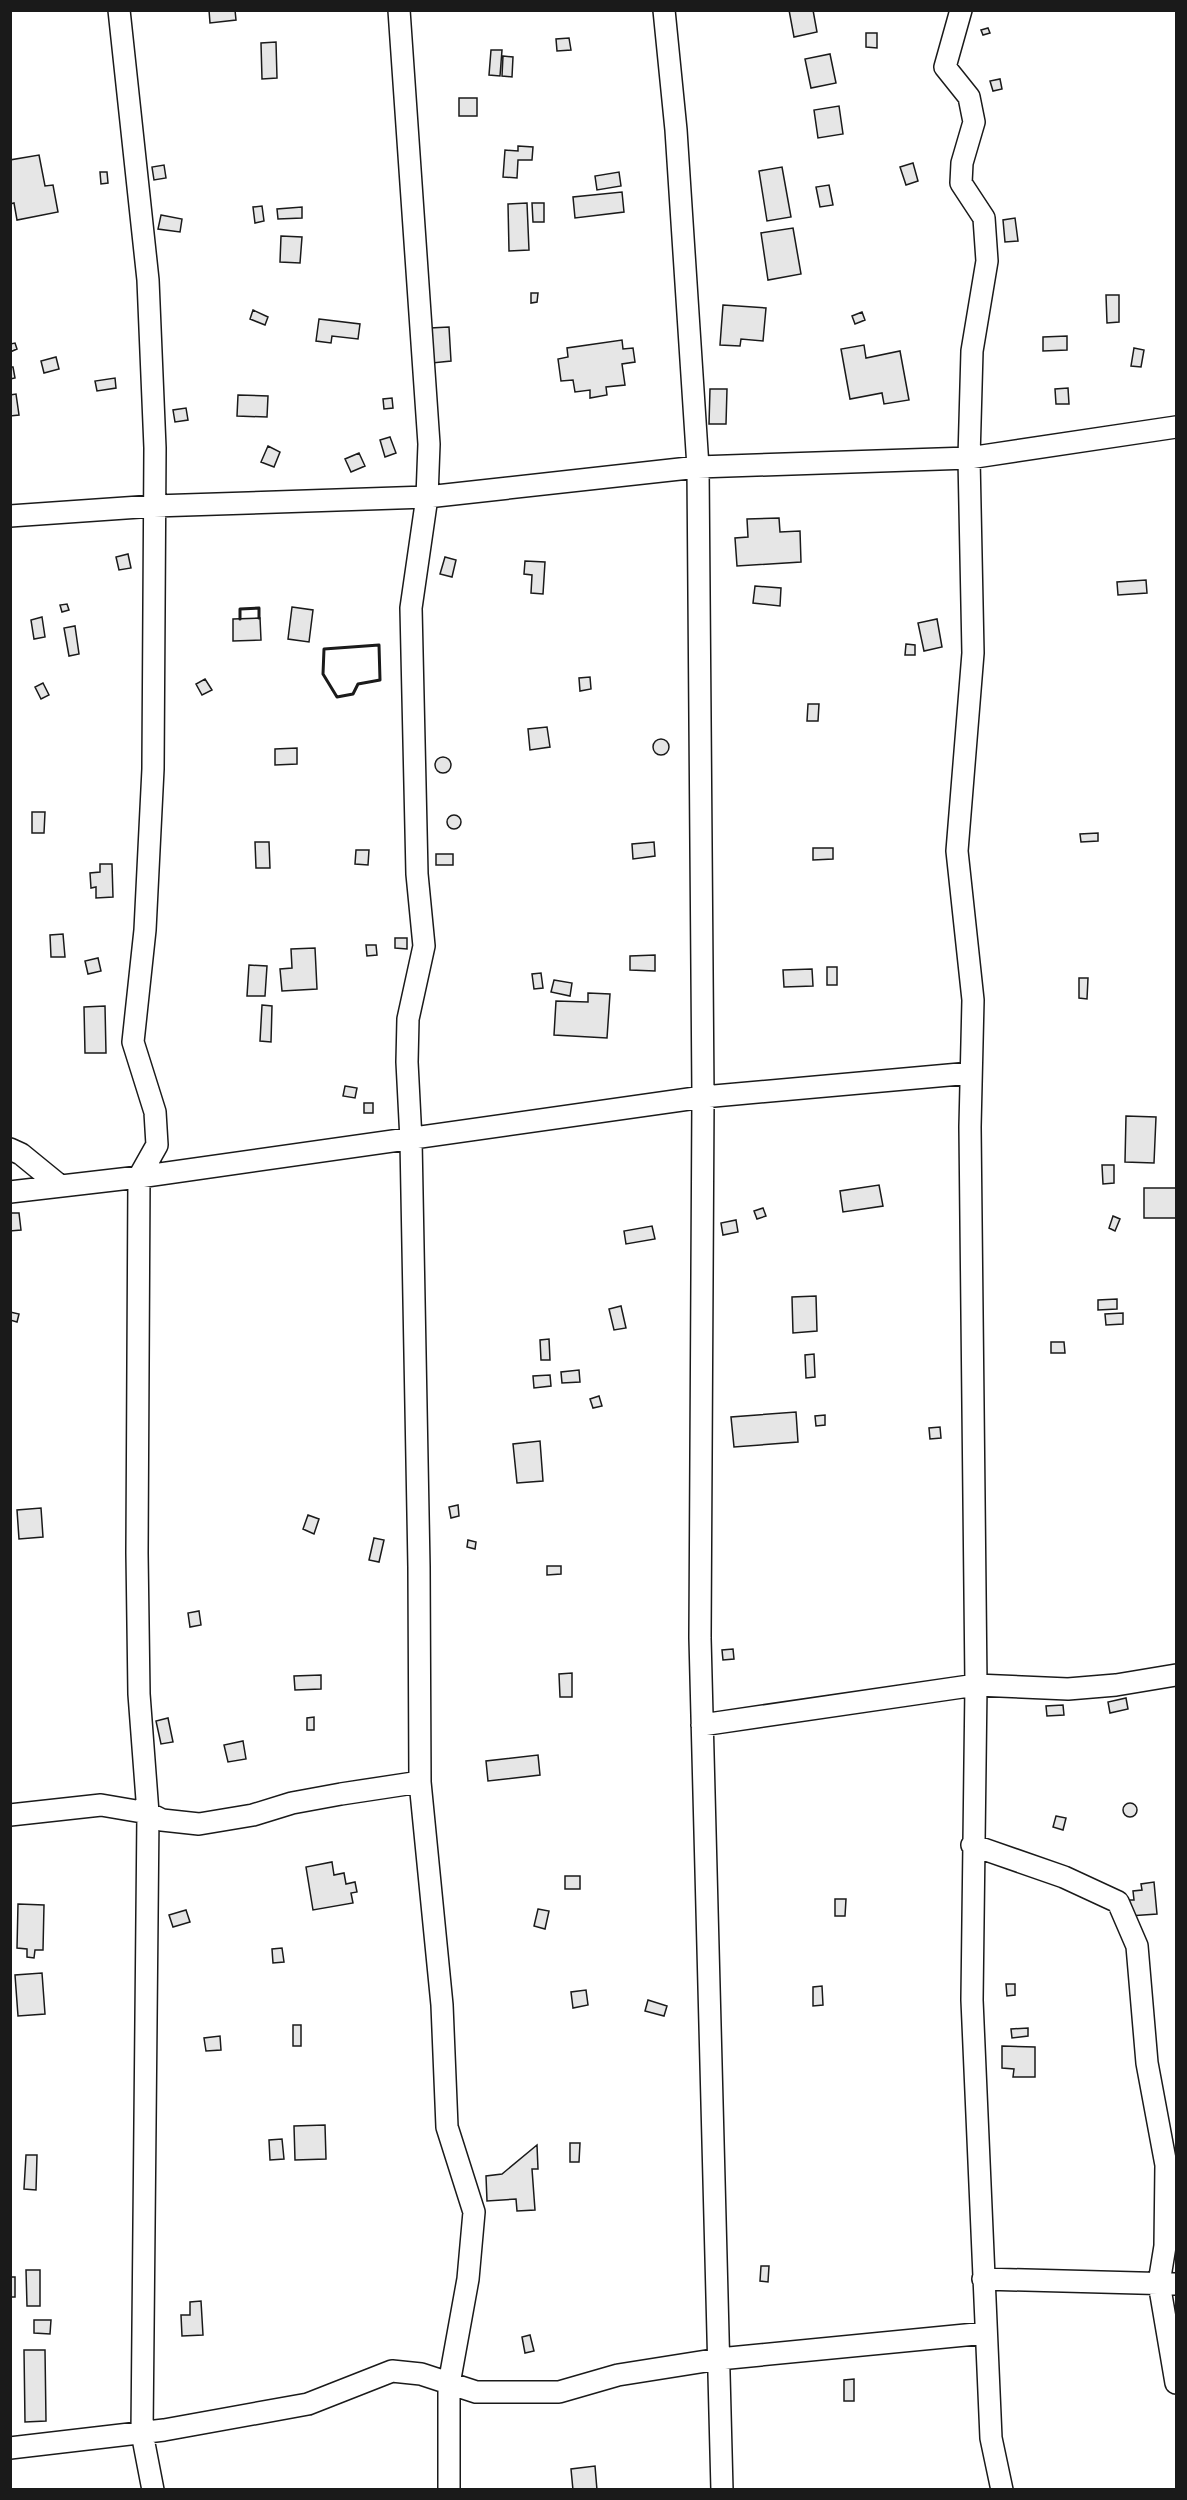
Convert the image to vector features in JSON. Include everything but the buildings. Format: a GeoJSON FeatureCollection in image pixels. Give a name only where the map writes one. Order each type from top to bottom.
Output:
{"type":"FeatureCollection","features":[{"type":"Feature","properties":{"kind":"street"},"geometry":{"type":"LineString","coordinates":[[119,10],[148,279],[155,448],[152,780],[145,930],[133,1041],[155,1112],[157,1145],[139,1178],[137,1553],[140,1694],[148,1813],[142,2433],[153,2490]]}},
{"type":"Feature","properties":{"kind":"street"},"geometry":{"type":"LineString","coordinates":[[399,10],[429,444],[428,497],[411,608],[417,874],[424,946],[408,1019],[407,1062],[411,1140],[420,1782],[442,2005],[447,2127],[474,2212],[468,2279],[449,2384],[449,2490]]}},
{"type":"Feature","properties":{"kind":"street"},"geometry":{"type":"LineString","coordinates":[[664,10],[676,130],[698,467],[703,1097],[702,1725],[722,2490]]}},
{"type":"Feature","properties":{"kind":"street"},"geometry":{"type":"LineString","coordinates":[[961,10],[945,67],[969,98],[974,122],[962,163],[961,183],[984,218],[987,261],[972,351],[969,458],[973,653],[957,851],[973,1000],[971,1073],[976,1685],[972,1845],[972,2000],[991,2438],[1002,2490]]}},
{"type":"Feature","properties":{"kind":"street"},"geometry":{"type":"LineString","coordinates":[[10,516],[154,506],[428,497],[698,467],[969,458],[1176,427]]}},
{"type":"Feature","properties":{"kind":"street"},"geometry":{"type":"LineString","coordinates":[[10,1191],[139,1178],[703,1097],[971,1073]]}},
{"type":"Feature","properties":{"kind":"street"},"geometry":{"type":"LineString","coordinates":[[10,1149],[59,1185]]}},
{"type":"Feature","properties":{"kind":"street"},"geometry":{"type":"LineString","coordinates":[[702,1725],[976,1685],[1068,1689],[1116,1685],[1176,1675]]}},
{"type":"Feature","properties":{"kind":"street"},"geometry":{"type":"LineString","coordinates":[[10,1815],[93,1804],[148,1813],[162,1820],[199,1824],[253,1815],[332,1796],[420,1782]]}},
{"type":"Feature","properties":{"kind":"street"},"geometry":{"type":"LineString","coordinates":[[972,1845],[1064,1877],[1118,1902],[1137,1946],[1147,2063],[1166,2165],[1165,2246],[1176,2383]]}},
{"type":"Feature","properties":{"kind":"street"},"geometry":{"type":"LineString","coordinates":[[983,2279],[1168,2284]]}},
{"type":"Feature","properties":{"kind":"street"},"geometry":{"type":"LineString","coordinates":[[10,2448],[142,2433],[308,2404],[392,2371],[405,2371],[476,2392],[559,2392],[618,2375],[719,2359],[986,2334]]}},
{"type":"Feature","properties":{"kind":"wall"},"geometry":{"type":"LineString","coordinates":[[240,619],[240,609],[259,608],[259,618]]}},
{"type":"Feature","properties":{"kind":"wall"},"geometry":{"type":"LineString","coordinates":[[379,645],[380,680],[358,684],[353,694],[337,697],[323,674],[324,649],[379,645]]}}]}
